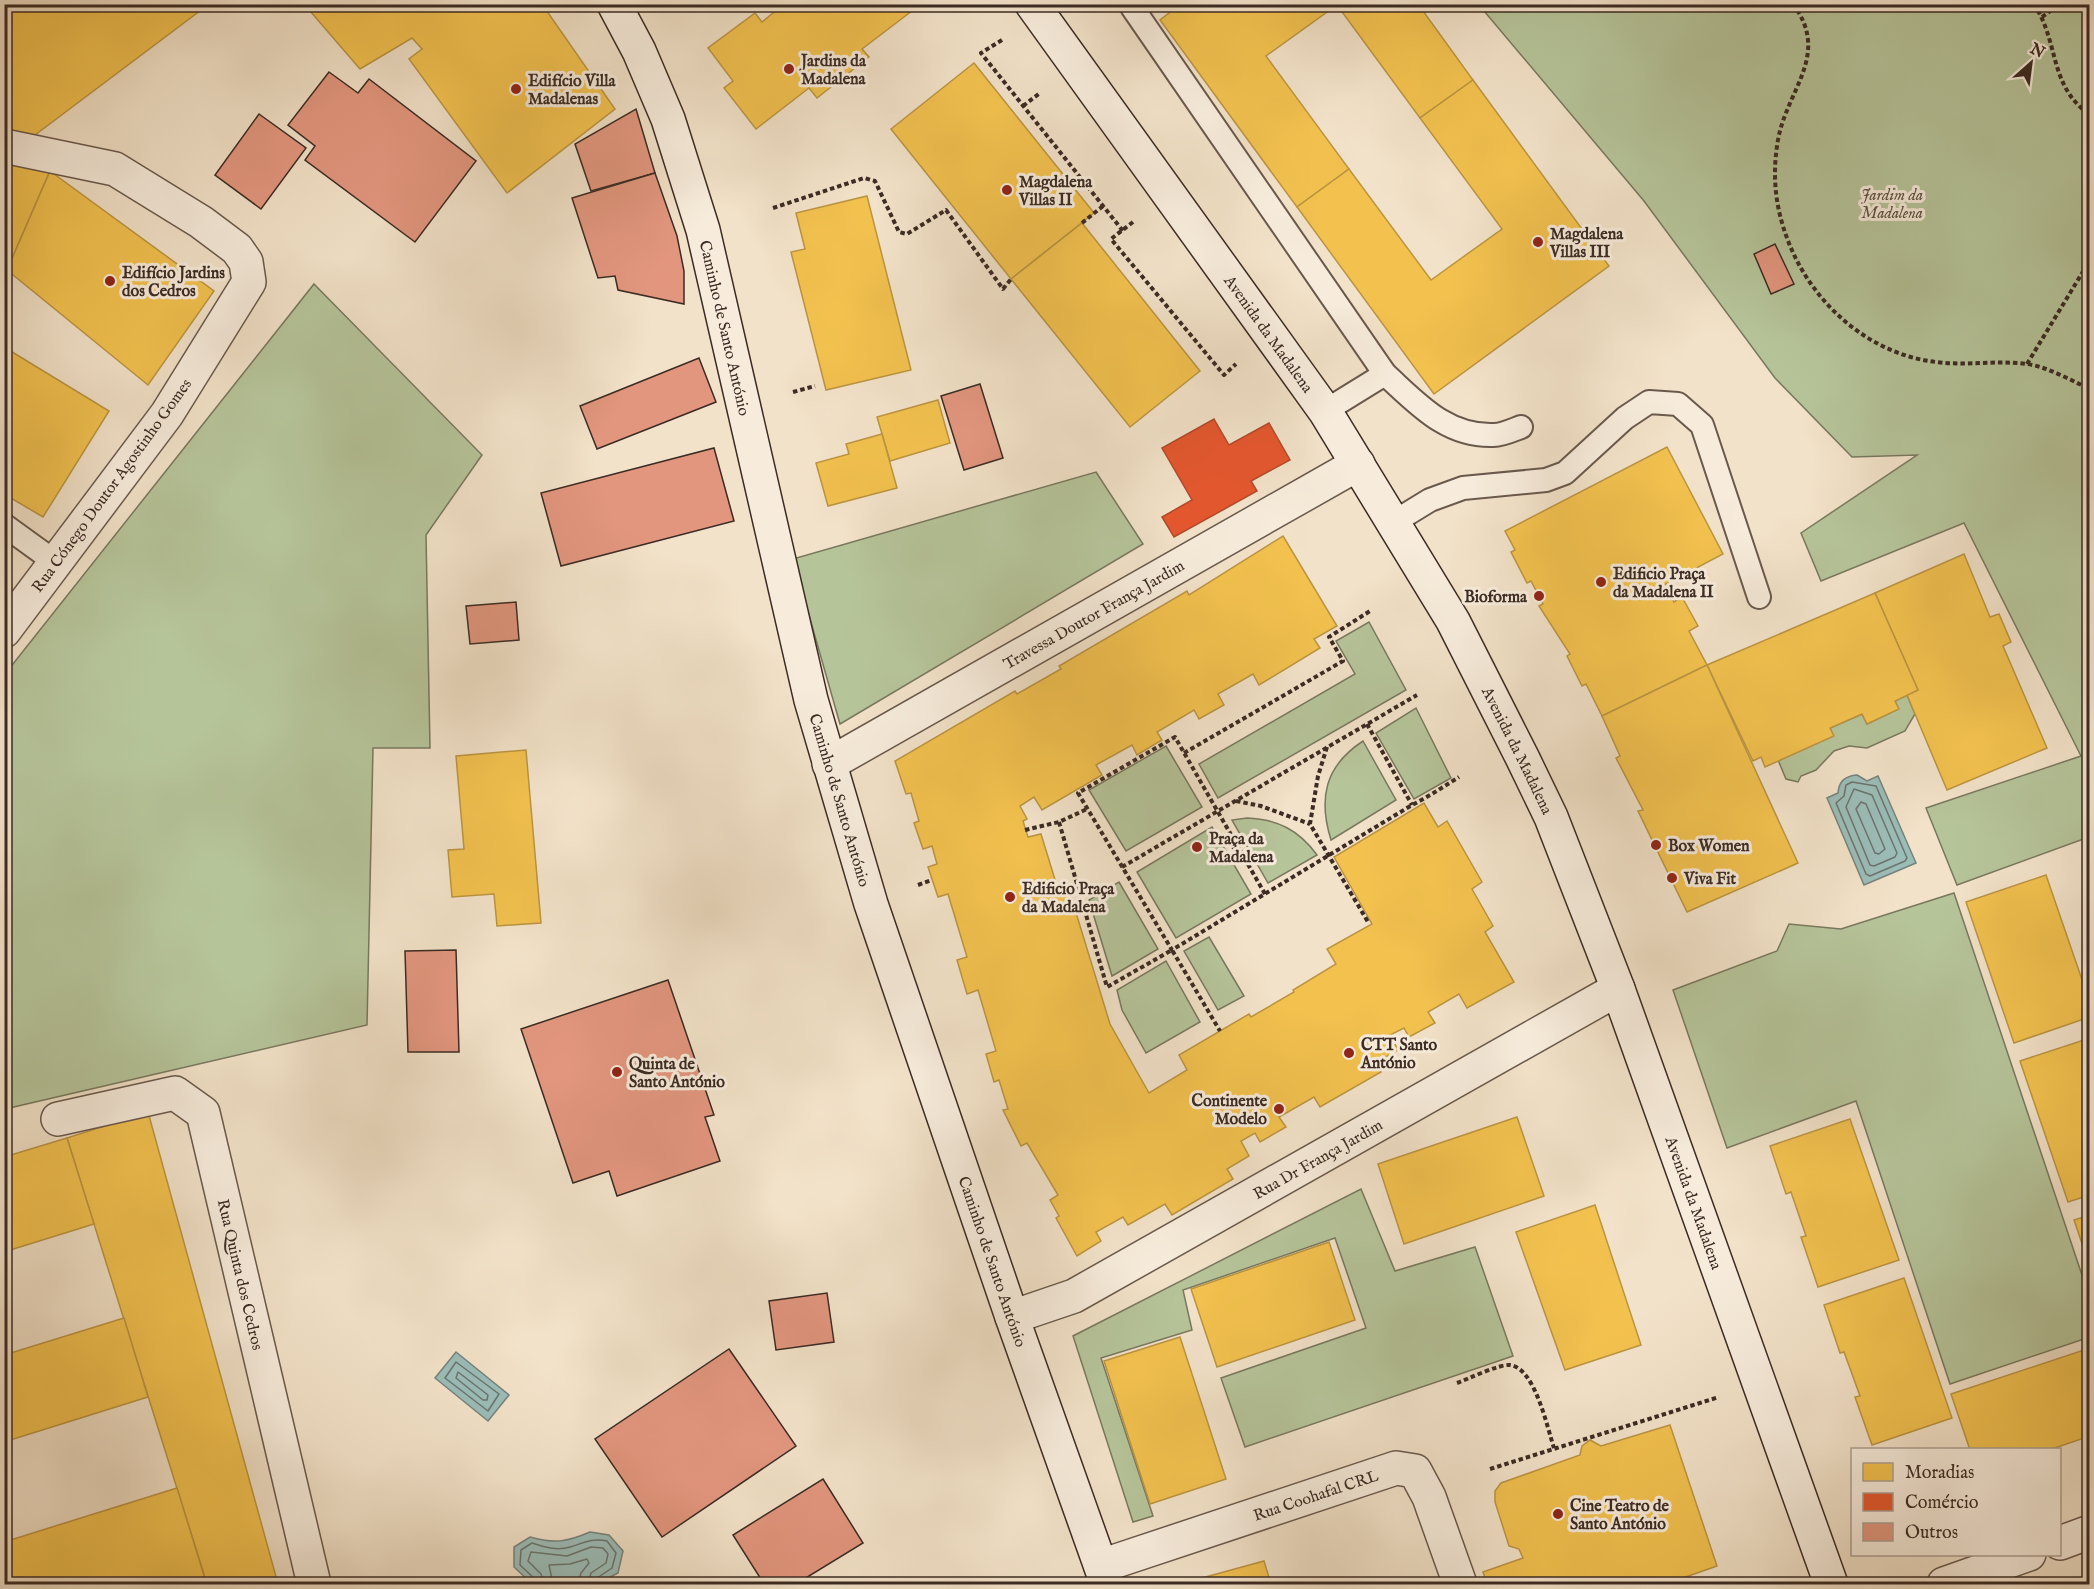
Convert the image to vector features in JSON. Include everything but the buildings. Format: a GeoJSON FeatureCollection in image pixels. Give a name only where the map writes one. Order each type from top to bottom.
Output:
{"type":"FeatureCollection","features":[{"type":"Feature","properties":{"kind":"street","name":"Caminho de Santo António"},"geometry":{"type":"LineString","coordinates":[[614,4],[639,51],[668,119],[703,230],[811,700],[871,904],[1012,1317],[1104,1575]]}},
{"type":"Feature","properties":{"kind":"street","name":"Avenida da Madalena"},"geometry":{"type":"LineString","coordinates":[[1032,4],[1325,411],[1453,621],[1523,759],[1551,817],[1618,989],[1831,1584]]}},
{"type":"Feature","properties":{"kind":"street","name":"Rua Cónego Doutor Agostinho Gomes"},"geometry":{"type":"LineString","coordinates":[[4,146],[115,169],[201,222],[237,249],[246,262],[249,282],[167,414],[4,631]]}},
{"type":"Feature","properties":{"kind":"street","name":"Travessa Doutor França Jardim"},"geometry":{"type":"LineString","coordinates":[[829,764],[1358,464]]}},
{"type":"Feature","properties":{"kind":"street","name":"Rua Dr França Jardim"},"geometry":{"type":"LineString","coordinates":[[1012,1317],[1074,1296],[1618,989]]}},
{"type":"Feature","properties":{"kind":"street","name":"Rua Quinta dos Cedros"},"geometry":{"type":"LineString","coordinates":[[58,1119],[175,1093],[203,1113],[314,1584]]}},
{"type":"Feature","properties":{"kind":"street","name":"Rua Coohafal CRL"},"geometry":{"type":"LineString","coordinates":[[1104,1575],[1396,1468],[1415,1471],[1429,1497],[1460,1584]]}},
{"type":"Feature","properties":{"kind":"street"},"geometry":{"type":"LineString","coordinates":[[2061,1543],[2090,1532]]}},
{"type":"Feature","properties":{"kind":"street"},"geometry":{"type":"LineString","coordinates":[[1944,1584],[2023,1556]]}},
{"type":"Feature","properties":{"kind":"lane"},"geometry":{"type":"LineString","coordinates":[[1132,8],[1385,374],[1436,421],[1468,432],[1495,436],[1521,427]]}},
{"type":"Feature","properties":{"kind":"lane"},"geometry":{"type":"LineString","coordinates":[[1325,411],[1385,374]]}},
{"type":"Feature","properties":{"kind":"lane"},"geometry":{"type":"LineString","coordinates":[[1394,522],[1430,500],[1463,488],[1546,480],[1565,473],[1625,418],[1649,402],[1678,404],[1702,425],[1759,597]]}},
{"type":"Feature","properties":{"kind":"lane"},"geometry":{"type":"LineString","coordinates":[[4,525],[55,562]]}},
{"type":"Feature","properties":{"kind":"path"},"geometry":{"type":"LineString","coordinates":[[1792,4],[1804,20],[1809,36],[1808,57],[1778,138],[1774,191],[1796,263],[1813,289],[1837,316],[1869,338],[1897,352],[1934,362],[2027,364],[2090,389]]}},
{"type":"Feature","properties":{"kind":"path"},"geometry":{"type":"LineString","coordinates":[[2034,4],[2042,17],[2062,86],[2077,105],[2090,115]]}},
{"type":"Feature","properties":{"kind":"path"},"geometry":{"type":"LineString","coordinates":[[2042,17],[2060,4]]}},
{"type":"Feature","properties":{"kind":"path"},"geometry":{"type":"LineString","coordinates":[[1002,39],[981,53],[1122,231]]}},
{"type":"Feature","properties":{"kind":"path"},"geometry":{"type":"LineString","coordinates":[[1023,106],[1040,93]]}},
{"type":"Feature","properties":{"kind":"path"},"geometry":{"type":"LineString","coordinates":[[773,208],[864,178],[875,181],[899,232],[907,234],[946,210],[1003,289],[1011,279]]}},
{"type":"Feature","properties":{"kind":"path"},"geometry":{"type":"LineString","coordinates":[[1082,223],[1103,206]]}},
{"type":"Feature","properties":{"kind":"path"},"geometry":{"type":"LineString","coordinates":[[1133,222],[1111,239],[1224,375],[1236,364]]}},
{"type":"Feature","properties":{"kind":"path"},"geometry":{"type":"LineString","coordinates":[[2027,364],[2090,260]]}},
{"type":"Feature","properties":{"kind":"path"},"geometry":{"type":"LineString","coordinates":[[793,392],[815,386]]}},
{"type":"Feature","properties":{"kind":"path"},"geometry":{"type":"LineString","coordinates":[[1184,753],[1343,661],[1329,637],[1370,611]]}},
{"type":"Feature","properties":{"kind":"path"},"geometry":{"type":"LineString","coordinates":[[1122,867],[1417,695]]}},
{"type":"Feature","properties":{"kind":"path"},"geometry":{"type":"LineString","coordinates":[[1367,724],[1412,805]]}},
{"type":"Feature","properties":{"kind":"path"},"geometry":{"type":"LineString","coordinates":[[1220,1031],[1078,793],[1175,737],[1265,894]]}},
{"type":"Feature","properties":{"kind":"path"},"geometry":{"type":"LineString","coordinates":[[1310,824],[1316,786],[1327,747]]}},
{"type":"Feature","properties":{"kind":"path"},"geometry":{"type":"LineString","coordinates":[[1059,822],[1107,987],[1459,777]]}},
{"type":"Feature","properties":{"kind":"path"},"geometry":{"type":"LineString","coordinates":[[1235,800],[1261,806],[1310,824],[1368,922]]}},
{"type":"Feature","properties":{"kind":"path"},"geometry":{"type":"LineString","coordinates":[[1025,830],[1059,822],[1087,809]]}},
{"type":"Feature","properties":{"kind":"path"},"geometry":{"type":"LineString","coordinates":[[918,885],[932,880]]}},
{"type":"Feature","properties":{"kind":"path"},"geometry":{"type":"LineString","coordinates":[[1456,1383],[1509,1365],[1524,1371],[1532,1383],[1554,1448]]}},
{"type":"Feature","properties":{"kind":"path"},"geometry":{"type":"LineString","coordinates":[[1490,1469],[1719,1397]]}},
{"type":"Feature","properties":{"kind":"green space","name":"Jardim da Madalena"},"geometry":{"type":"Polygon","coordinates":[[[1479,5],[2089,5],[2089,837],[1957,885],[1926,808],[2081,756],[1964,523],[1821,581],[1801,533],[1917,455],[1852,457],[1775,378],[1644,201],[1479,5]]]}},
{"type":"Feature","properties":{"kind":"green space"},"geometry":{"type":"Polygon","coordinates":[[[314,284],[482,455],[426,535],[430,748],[373,748],[367,1025],[5,1109],[5,674],[314,284]]]}},
{"type":"Feature","properties":{"kind":"green space"},"geometry":{"type":"Polygon","coordinates":[[[1096,472],[1143,544],[840,724],[793,559],[1096,472]]]}},
{"type":"Feature","properties":{"kind":"green space"},"geometry":{"type":"Polygon","coordinates":[[[1369,622],[1406,690],[1218,798],[1199,764],[1355,674],[1336,641],[1369,622]]]}},
{"type":"Feature","properties":{"kind":"green space"},"geometry":{"type":"Polygon","coordinates":[[[1907,695],[1915,714],[1905,731],[1867,748],[1849,746],[1834,751],[1816,770],[1801,776],[1798,782],[1786,779],[1778,760],[1833,736],[1830,728],[1862,714],[1867,724],[1898,709],[1895,701],[1907,695]]]}},
{"type":"Feature","properties":{"kind":"green space"},"geometry":{"type":"Polygon","coordinates":[[[1416,708],[1451,778],[1414,799],[1376,733],[1416,708]]]}},
{"type":"Feature","properties":{"kind":"green space"},"geometry":{"type":"Polygon","coordinates":[[[1363,741],[1396,800],[1331,840],[1325,810],[1328,784],[1340,761],[1363,741]]]}},
{"type":"Feature","properties":{"kind":"green space"},"geometry":{"type":"Polygon","coordinates":[[[1166,746],[1202,807],[1126,851],[1089,790],[1166,746]]]}},
{"type":"Feature","properties":{"kind":"green space"},"geometry":{"type":"Polygon","coordinates":[[[1247,818],[1268,821],[1286,828],[1303,839],[1317,855],[1268,883],[1232,820],[1247,818]]]}},
{"type":"Feature","properties":{"kind":"green space"},"geometry":{"type":"Polygon","coordinates":[[[1212,827],[1251,894],[1176,938],[1137,872],[1212,827]]]}},
{"type":"Feature","properties":{"kind":"green space"},"geometry":{"type":"Polygon","coordinates":[[[1119,882],[1158,949],[1112,976],[1089,900],[1119,882]]]}},
{"type":"Feature","properties":{"kind":"green space"},"geometry":{"type":"Polygon","coordinates":[[[1954,893],[2089,1296],[2090,1337],[1950,1384],[1856,1101],[1727,1148],[1673,990],[1777,951],[1789,924],[1841,929],[1954,893]]]}},
{"type":"Feature","properties":{"kind":"green space"},"geometry":{"type":"Polygon","coordinates":[[[1209,937],[1244,996],[1218,1010],[1184,951],[1209,937]]]}},
{"type":"Feature","properties":{"kind":"green space"},"geometry":{"type":"Polygon","coordinates":[[[1166,961],[1200,1022],[1146,1053],[1122,1010],[1117,990],[1166,961]]]}},
{"type":"Feature","properties":{"kind":"green space"},"geometry":{"type":"Polygon","coordinates":[[[1361,1189],[1395,1271],[1475,1247],[1513,1356],[1245,1447],[1221,1378],[1366,1328],[1335,1238],[1183,1290],[1192,1330],[1101,1358],[1153,1516],[1133,1522],[1073,1336],[1361,1189]]]}},
{"type":"Feature","properties":{"kind":"water"},"geometry":{"type":"Polygon","coordinates":[[[1857,775],[1867,781],[1878,776],[1916,863],[1864,885],[1827,798],[1838,793],[1843,780],[1857,775]]]}},
{"type":"Feature","properties":{"kind":"water"},"geometry":{"type":"Polygon","coordinates":[[[456,1352],[509,1395],[488,1421],[435,1378],[456,1352]]]}},
{"type":"Feature","properties":{"kind":"water"},"geometry":{"type":"Polygon","coordinates":[[[590,1532],[609,1535],[623,1551],[618,1573],[597,1584],[530,1582],[514,1567],[514,1547],[530,1537],[546,1541],[560,1541],[590,1532]]]}},
{"type":"Feature","properties":{"kind":"place","name":"Jardins da Madalena"},"geometry":{"type":"Point","coordinates":[789,69]}},
{"type":"Feature","properties":{"kind":"place","name":"Edifício Villa Madalenas"},"geometry":{"type":"Point","coordinates":[516,89]}},
{"type":"Feature","properties":{"kind":"place","name":"Magdalena Villas II"},"geometry":{"type":"Point","coordinates":[1007,190]}},
{"type":"Feature","properties":{"kind":"place","name":"Magdalena Villas III"},"geometry":{"type":"Point","coordinates":[1538,242]}},
{"type":"Feature","properties":{"kind":"place","name":"Edifício Jardins dos Cedros"},"geometry":{"type":"Point","coordinates":[110,281]}},
{"type":"Feature","properties":{"kind":"place","name":"Edificio Praça da Madalena II"},"geometry":{"type":"Point","coordinates":[1601,582]}},
{"type":"Feature","properties":{"kind":"place","name":"Bioforma"},"geometry":{"type":"Point","coordinates":[1539,596]}},
{"type":"Feature","properties":{"kind":"place","name":"Box Women"},"geometry":{"type":"Point","coordinates":[1656,845]}},
{"type":"Feature","properties":{"kind":"place","name":"Praça da Madalena"},"geometry":{"type":"Point","coordinates":[1197,847]}},
{"type":"Feature","properties":{"kind":"place","name":"Viva Fit"},"geometry":{"type":"Point","coordinates":[1672,878]}},
{"type":"Feature","properties":{"kind":"place","name":"Edificio Praça da Madalena"},"geometry":{"type":"Point","coordinates":[1010,897]}},
{"type":"Feature","properties":{"kind":"place","name":"CTT Santo António"},"geometry":{"type":"Point","coordinates":[1349,1053]}},
{"type":"Feature","properties":{"kind":"place","name":"Quinta de Santo António"},"geometry":{"type":"Point","coordinates":[617,1072]}},
{"type":"Feature","properties":{"kind":"place","name":"Continente Modelo"},"geometry":{"type":"Point","coordinates":[1279,1109]}},
{"type":"Feature","properties":{"kind":"place","name":"Cine Teatro de Santo António"},"geometry":{"type":"Point","coordinates":[1558,1514]}}]}
